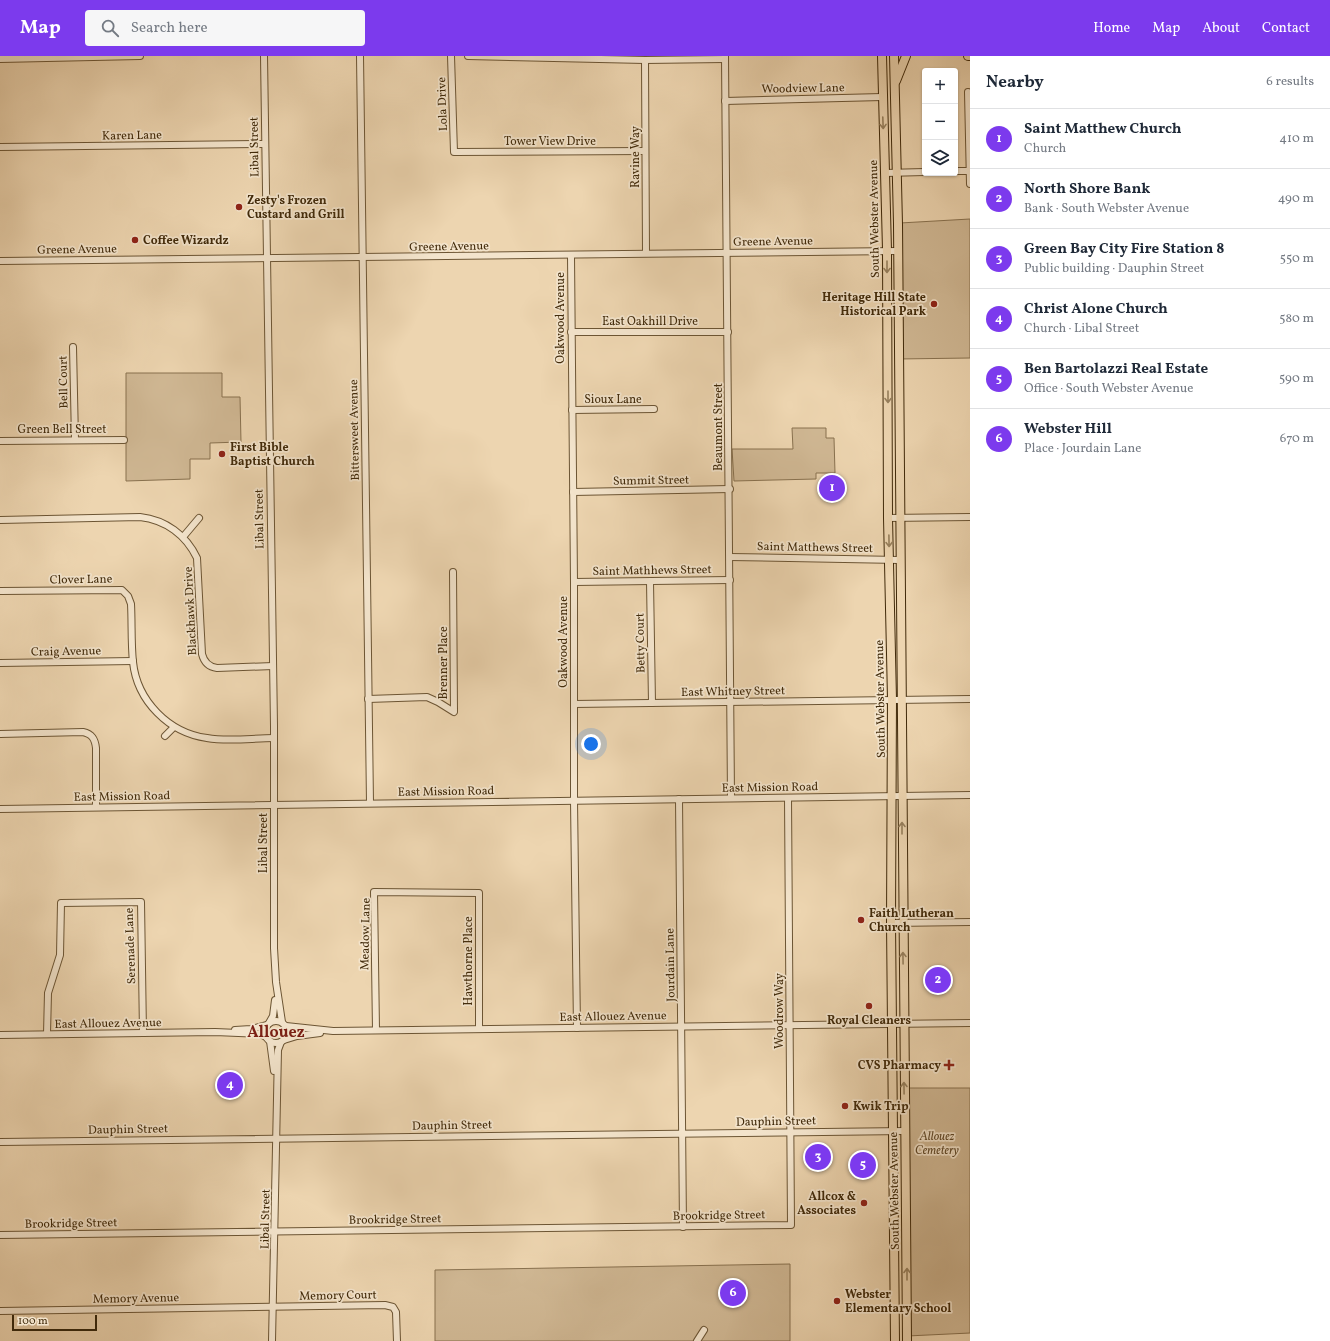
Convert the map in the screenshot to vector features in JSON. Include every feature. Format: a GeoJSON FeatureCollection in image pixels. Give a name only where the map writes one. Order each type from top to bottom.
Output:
{"type":"FeatureCollection","features":[{"type":"Feature","properties":{"kind":"main road","name":"South Webster Avenue"},"geometry":{"type":"LineString","coordinates":[[882,56],[887,250],[888,518],[893,796],[891,922],[895,1341]]}},
{"type":"Feature","properties":{"kind":"main road","name":"South Webster Avenue"},"geometry":{"type":"LineString","coordinates":[[894,56],[898,250],[899,560],[907,1341]]}},
{"type":"Feature","properties":{"kind":"main road"},"geometry":{"type":"LineString","coordinates":[[895,84],[906,56]]}},
{"type":"Feature","properties":{"kind":"street"},"geometry":{"type":"LineString","coordinates":[[0,59],[140,56]]}},
{"type":"Feature","properties":{"kind":"street","name":"Libal Street"},"geometry":{"type":"LineString","coordinates":[[264,56],[276,982],[274,1011],[268,1024]]}},
{"type":"Feature","properties":{"kind":"street","name":"Bittersweet Avenue"},"geometry":{"type":"LineString","coordinates":[[360,56],[370,804]]}},
{"type":"Feature","properties":{"kind":"street","name":"Lola Drive"},"geometry":{"type":"LineString","coordinates":[[451,56],[454,152]]}},
{"type":"Feature","properties":{"kind":"street"},"geometry":{"type":"LineString","coordinates":[[468,56],[645,60],[725,57]]}},
{"type":"Feature","properties":{"kind":"street","name":"Beaumont Street"},"geometry":{"type":"LineString","coordinates":[[725,57],[732,798]]}},
{"type":"Feature","properties":{"kind":"street","name":"Ravine Way"},"geometry":{"type":"LineString","coordinates":[[645,60],[646,253]]}},
{"type":"Feature","properties":{"kind":"street"},"geometry":{"type":"LineString","coordinates":[[968,92],[970,184]]}},
{"type":"Feature","properties":{"kind":"street","name":"Woodview Lane"},"geometry":{"type":"LineString","coordinates":[[725,101],[882,97]]}},
{"type":"Feature","properties":{"kind":"street","name":"Karen Lane"},"geometry":{"type":"LineString","coordinates":[[0,147],[265,144]]}},
{"type":"Feature","properties":{"kind":"street","name":"Tower View Drive"},"geometry":{"type":"LineString","coordinates":[[454,152],[646,151]]}},
{"type":"Feature","properties":{"kind":"street"},"geometry":{"type":"LineString","coordinates":[[958,171],[970,171]]}},
{"type":"Feature","properties":{"kind":"street"},"geometry":{"type":"LineString","coordinates":[[885,173],[922,172]]}},
{"type":"Feature","properties":{"kind":"street","name":"Greene Avenue"},"geometry":{"type":"LineString","coordinates":[[0,261],[571,256],[646,253],[898,250]]}},
{"type":"Feature","properties":{"kind":"street","name":"Oakwood Avenue"},"geometry":{"type":"LineString","coordinates":[[571,256],[574,582],[574,801],[577,1028]]}},
{"type":"Feature","properties":{"kind":"street","name":"East Oakhill Drive"},"geometry":{"type":"LineString","coordinates":[[572,332],[728,332]]}},
{"type":"Feature","properties":{"kind":"street","name":"Bell Court"},"geometry":{"type":"LineString","coordinates":[[73,347],[75,440]]}},
{"type":"Feature","properties":{"kind":"street","name":"Sioux Lane"},"geometry":{"type":"LineString","coordinates":[[572,410],[654,410]]}},
{"type":"Feature","properties":{"kind":"street","name":"Green Bell Street"},"geometry":{"type":"LineString","coordinates":[[0,441],[124,440]]}},
{"type":"Feature","properties":{"kind":"street","name":"Summit Street"},"geometry":{"type":"LineString","coordinates":[[573,492],[730,489]]}},
{"type":"Feature","properties":{"kind":"street","name":"Blackhawk Drive"},"geometry":{"type":"LineString","coordinates":[[0,520],[140,517],[162,522],[183,537],[193,549],[199,565],[202,654],[204,660],[209,666],[217,668],[273,666]]}},
{"type":"Feature","properties":{"kind":"street"},"geometry":{"type":"LineString","coordinates":[[888,518],[970,517]]}},
{"type":"Feature","properties":{"kind":"street"},"geometry":{"type":"LineString","coordinates":[[183,537],[199,518]]}},
{"type":"Feature","properties":{"kind":"street","name":"Saint Matthews Street"},"geometry":{"type":"LineString","coordinates":[[730,557],[899,560]]}},
{"type":"Feature","properties":{"kind":"street","name":"Brenner Place"},"geometry":{"type":"LineString","coordinates":[[368,699],[427,697],[454,712],[453,572]]}},
{"type":"Feature","properties":{"kind":"street","name":"Saint Mathhews Street"},"geometry":{"type":"LineString","coordinates":[[574,582],[730,580]]}},
{"type":"Feature","properties":{"kind":"street","name":"Betty Court"},"geometry":{"type":"LineString","coordinates":[[650,582],[652,703]]}},
{"type":"Feature","properties":{"kind":"street","name":"Clover Lane"},"geometry":{"type":"LineString","coordinates":[[0,591],[122,590],[128,596],[131,604],[133,661],[137,680],[148,701],[160,715],[174,727],[192,735],[207,738],[274,738]]}},
{"type":"Feature","properties":{"kind":"street","name":"Craig Avenue"},"geometry":{"type":"LineString","coordinates":[[0,663],[133,661]]}},
{"type":"Feature","properties":{"kind":"street","name":"East Whitney Street"},"geometry":{"type":"LineString","coordinates":[[574,704],[970,698]]}},
{"type":"Feature","properties":{"kind":"street"},"geometry":{"type":"LineString","coordinates":[[165,736],[174,727]]}},
{"type":"Feature","properties":{"kind":"street"},"geometry":{"type":"LineString","coordinates":[[0,734],[83,732],[90,734],[94,740],[96,748],[96,807]]}},
{"type":"Feature","properties":{"kind":"street","name":"East Mission Road"},"geometry":{"type":"LineString","coordinates":[[0,809],[970,795]]}},
{"type":"Feature","properties":{"kind":"street","name":"Woodrow Way"},"geometry":{"type":"LineString","coordinates":[[788,798],[791,1225]]}},
{"type":"Feature","properties":{"kind":"street","name":"Jourdain Lane"},"geometry":{"type":"LineString","coordinates":[[679,799],[683,1227]]}},
{"type":"Feature","properties":{"kind":"street","name":"Meadow Lane"},"geometry":{"type":"LineString","coordinates":[[376,1030],[374,892],[479,893]]}},
{"type":"Feature","properties":{"kind":"street","name":"Hawthorne Place"},"geometry":{"type":"LineString","coordinates":[[479,893],[479,1029]]}},
{"type":"Feature","properties":{"kind":"street","name":"Serenade Lane"},"geometry":{"type":"LineString","coordinates":[[48,1034],[48,994],[60,955],[61,903],[141,902],[143,1033]]}},
{"type":"Feature","properties":{"kind":"street"},"geometry":{"type":"LineString","coordinates":[[891,922],[970,922]]}},
{"type":"Feature","properties":{"kind":"street","name":"Libal Street"},"geometry":{"type":"LineString","coordinates":[[276,982],[284,1024]]}},
{"type":"Feature","properties":{"kind":"street"},"geometry":{"type":"LineString","coordinates":[[276,1020],[284,1024],[288,1033],[283,1041],[268,1039],[265,1031],[268,1024],[276,1020]]}},
{"type":"Feature","properties":{"kind":"street","name":"East Allouez Avenue"},"geometry":{"type":"LineString","coordinates":[[283,1041],[297,1036],[333,1031],[970,1023]]}},
{"type":"Feature","properties":{"kind":"street","name":"East Allouez Avenue"},"geometry":{"type":"LineString","coordinates":[[216,1032],[251,1029],[268,1024]]}},
{"type":"Feature","properties":{"kind":"street","name":"East Allouez Avenue"},"geometry":{"type":"LineString","coordinates":[[284,1024],[333,1031]]}},
{"type":"Feature","properties":{"kind":"street","name":"East Allouez Avenue"},"geometry":{"type":"LineString","coordinates":[[0,1035],[216,1032],[260,1034],[268,1039]]}},
{"type":"Feature","properties":{"kind":"street","name":"Libal Street"},"geometry":{"type":"LineString","coordinates":[[268,1039],[276,1097]]}},
{"type":"Feature","properties":{"kind":"street","name":"Libal Street"},"geometry":{"type":"LineString","coordinates":[[272,1341],[276,1232],[276,1097],[278,1050],[283,1041]]}},
{"type":"Feature","properties":{"kind":"street","name":"Dauphin Street"},"geometry":{"type":"LineString","coordinates":[[0,1142],[791,1131],[905,1131]]}},
{"type":"Feature","properties":{"kind":"street","name":"Brookridge Street"},"geometry":{"type":"LineString","coordinates":[[0,1235],[791,1225]]}},
{"type":"Feature","properties":{"kind":"street","name":"Memory Court"},"geometry":{"type":"LineString","coordinates":[[273,1307],[385,1305],[393,1307],[396,1312],[398,1341]]}},
{"type":"Feature","properties":{"kind":"street","name":"Memory Avenue"},"geometry":{"type":"LineString","coordinates":[[0,1311],[273,1307]]}},
{"type":"Feature","properties":{"kind":"street"},"geometry":{"type":"LineString","coordinates":[[697,1341],[704,1330]]}},
{"type":"Feature","properties":{"kind":"green space","name":"Heritage Hill State Historical Park"},"geometry":{"type":"Polygon","coordinates":[[[970,219],[970,358],[898,359],[900,223],[970,219]]]}},
{"type":"Feature","properties":{"kind":"green space"},"geometry":{"type":"Polygon","coordinates":[[[126,373],[222,373],[222,397],[240,397],[241,442],[210,443],[210,459],[190,459],[190,479],[126,481],[126,373]]]}},
{"type":"Feature","properties":{"kind":"green space"},"geometry":{"type":"Polygon","coordinates":[[[792,428],[826,428],[826,438],[834,438],[835,473],[816,473],[816,479],[734,481],[732,449],[793,449],[792,428]]]}},
{"type":"Feature","properties":{"kind":"green space","name":"Allouez Cemetery"},"geometry":{"type":"Polygon","coordinates":[[[904,1088],[970,1088],[970,1333],[907,1336],[904,1088]]]}},
{"type":"Feature","properties":{"kind":"green space"},"geometry":{"type":"Polygon","coordinates":[[[790,1264],[790,1341],[435,1341],[435,1270],[790,1264]]]}},
{"type":"Feature","properties":{"kind":"place","name":"Zesty's Frozen Custard and Grill"},"geometry":{"type":"Point","coordinates":[239,207]}},
{"type":"Feature","properties":{"kind":"place","name":"Coffee Wizardz"},"geometry":{"type":"Point","coordinates":[135,240]}},
{"type":"Feature","properties":{"kind":"place","name":"Heritage Hill State Historical Park"},"geometry":{"type":"Point","coordinates":[934,304]}},
{"type":"Feature","properties":{"kind":"place","name":"First Bible Baptist Church"},"geometry":{"type":"Point","coordinates":[222,454]}},
{"type":"Feature","properties":{"kind":"place","name":"Saint Matthew Church"},"geometry":{"type":"Point","coordinates":[832,488]}},
{"type":"Feature","properties":{"kind":"place","name":"Faith Lutheran Church"},"geometry":{"type":"Point","coordinates":[861,920]}},
{"type":"Feature","properties":{"kind":"place","name":"North Shore Bank"},"geometry":{"type":"Point","coordinates":[938,980]}},
{"type":"Feature","properties":{"kind":"place","name":"Royal Cleaners"},"geometry":{"type":"Point","coordinates":[869,1006]}},
{"type":"Feature","properties":{"kind":"place","name":"CVS Pharmacy"},"geometry":{"type":"Point","coordinates":[949,1065]}},
{"type":"Feature","properties":{"kind":"place","name":"Christ Alone Church"},"geometry":{"type":"Point","coordinates":[230,1085]}},
{"type":"Feature","properties":{"kind":"place","name":"Kwik Trip"},"geometry":{"type":"Point","coordinates":[845,1106]}},
{"type":"Feature","properties":{"kind":"place","name":"Green Bay City Fire Station 8"},"geometry":{"type":"Point","coordinates":[818,1157]}},
{"type":"Feature","properties":{"kind":"place","name":"Ben Bartolazzi Real Estate"},"geometry":{"type":"Point","coordinates":[863,1165]}},
{"type":"Feature","properties":{"kind":"place","name":"Allcox & Associates"},"geometry":{"type":"Point","coordinates":[864,1203]}},
{"type":"Feature","properties":{"kind":"place","name":"Webster Hill"},"geometry":{"type":"Point","coordinates":[733,1293]}},
{"type":"Feature","properties":{"kind":"place","name":"Webster Elementary School"},"geometry":{"type":"Point","coordinates":[837,1301]}},
{"type":"Feature","properties":{"kind":"district","name":"Allouez"},"geometry":{"type":"Point","coordinates":[276,1031]}}]}
